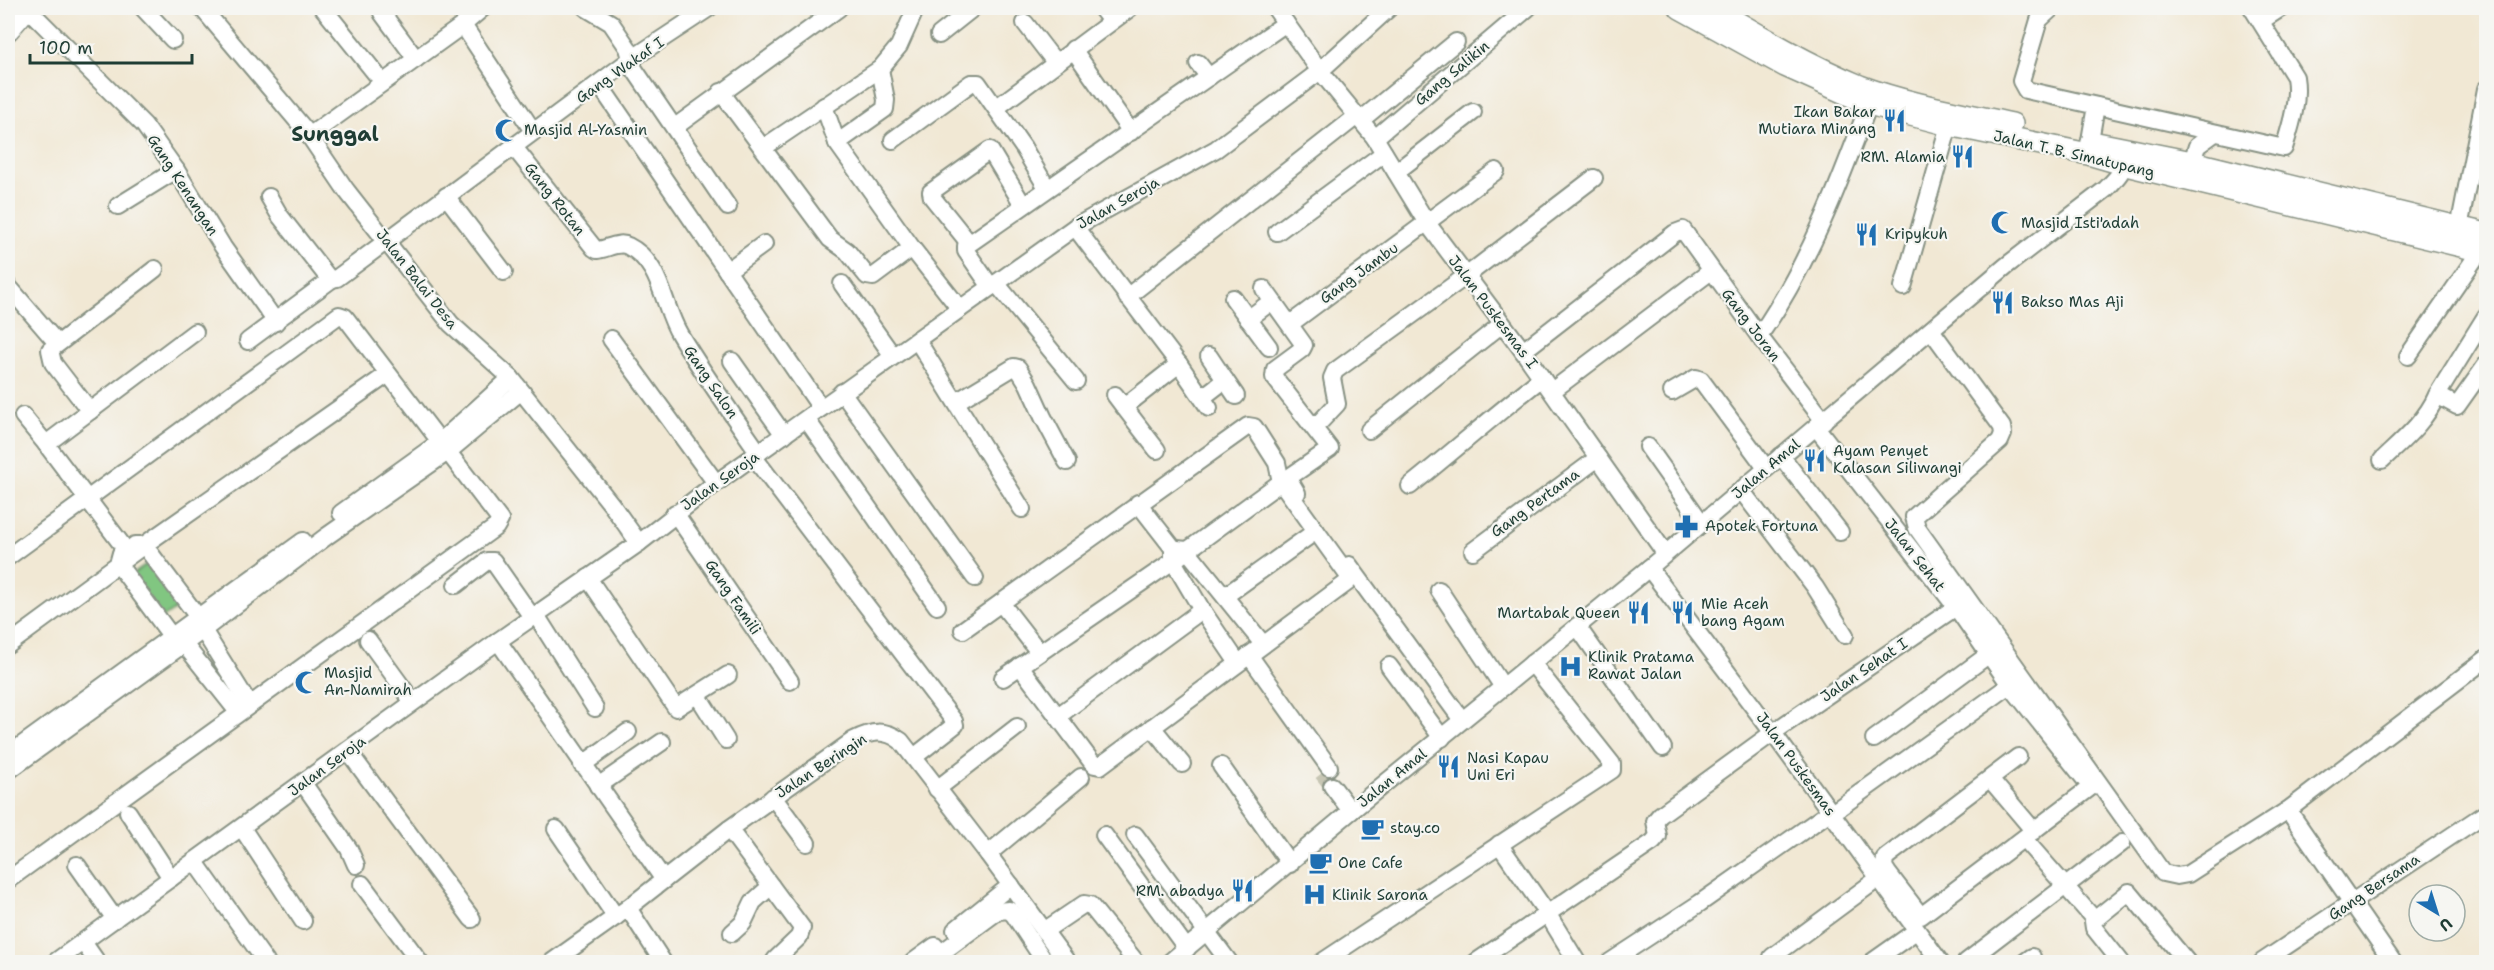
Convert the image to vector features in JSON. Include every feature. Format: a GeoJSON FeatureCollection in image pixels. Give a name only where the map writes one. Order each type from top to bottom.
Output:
{"type":"FeatureCollection","features":[{"type":"Feature","properties":{"kind":"main road"},"geometry":{"type":"LineString","coordinates":[[8,30],[27,8]]}},
{"type":"Feature","properties":{"kind":"main road","name":"Jalan T. B. Simatupang"},"geometry":{"type":"LineString","coordinates":[[1680,8],[1766,47],[1898,98],[2127,158],[2485,246]]}},
{"type":"Feature","properties":{"kind":"main road","name":"Jalan T. B. Simatupang"},"geometry":{"type":"LineString","coordinates":[[1713,8],[1766,47],[1828,87],[1869,104],[1949,125],[2089,148]]}},
{"type":"Feature","properties":{"kind":"main road","name":"Jalan T. B. Simatupang"},"geometry":{"type":"LineString","coordinates":[[2127,158],[2192,162],[2459,228],[2485,246]]}},
{"type":"Feature","properties":{"kind":"street","name":"Gang Kenangan"},"geometry":{"type":"LineString","coordinates":[[27,8],[144,125],[276,322]]}},
{"type":"Feature","properties":{"kind":"street"},"geometry":{"type":"LineString","coordinates":[[143,8],[173,40]]}},
{"type":"Feature","properties":{"kind":"street","name":"Jalan Balai Desa"},"geometry":{"type":"LineString","coordinates":[[202,8],[309,136],[346,190],[451,324],[516,385],[611,504],[639,543]]}},
{"type":"Feature","properties":{"kind":"street"},"geometry":{"type":"LineString","coordinates":[[323,8],[376,74]]}},
{"type":"Feature","properties":{"kind":"street"},"geometry":{"type":"LineString","coordinates":[[309,136],[463,25],[483,8]]}},
{"type":"Feature","properties":{"kind":"street"},"geometry":{"type":"LineString","coordinates":[[586,8],[611,23],[628,48],[630,60],[728,207]]}},
{"type":"Feature","properties":{"kind":"street","name":"Gang Wakaf I"},"geometry":{"type":"LineString","coordinates":[[248,341],[387,242],[690,13],[709,8]]}},
{"type":"Feature","properties":{"kind":"street"},"geometry":{"type":"LineString","coordinates":[[675,127],[839,8]]}},
{"type":"Feature","properties":{"kind":"street"},"geometry":{"type":"LineString","coordinates":[[763,148],[880,69],[899,46],[916,8]]}},
{"type":"Feature","properties":{"kind":"street"},"geometry":{"type":"LineString","coordinates":[[939,35],[973,8]]}},
{"type":"Feature","properties":{"kind":"street"},"geometry":{"type":"LineString","coordinates":[[1101,8],[1111,21]]}},
{"type":"Feature","properties":{"kind":"street"},"geometry":{"type":"LineString","coordinates":[[996,108],[1072,49],[1130,8]]}},
{"type":"Feature","properties":{"kind":"street","name":"Jalan Puskesmas I"},"geometry":{"type":"LineString","coordinates":[[1275,8],[1320,71],[1375,138],[1427,223],[1523,351],[1665,553]]}},
{"type":"Feature","properties":{"kind":"street","name":"Jalan Seroja"},"geometry":{"type":"LineString","coordinates":[[59,961],[413,702],[639,543],[675,513],[756,454],[807,420],[842,392],[1075,227],[1216,149],[1320,71],[1389,8]]}},
{"type":"Feature","properties":{"kind":"street","name":"Gang Salikin"},"geometry":{"type":"LineString","coordinates":[[1375,138],[1528,8]]}},
{"type":"Feature","properties":{"kind":"street"},"geometry":{"type":"LineString","coordinates":[[2052,8],[2039,20],[2022,77],[2026,90],[2284,148],[2295,106],[2297,88],[2295,77],[2256,14],[2280,8]]}},
{"type":"Feature","properties":{"kind":"street"},"geometry":{"type":"LineString","coordinates":[[382,14],[416,59]]}},
{"type":"Feature","properties":{"kind":"street"},"geometry":{"type":"LineString","coordinates":[[1025,22],[1055,62]]}},
{"type":"Feature","properties":{"kind":"street"},"geometry":{"type":"LineString","coordinates":[[1076,381],[993,285],[965,247],[1286,23]]}},
{"type":"Feature","properties":{"kind":"street"},"geometry":{"type":"LineString","coordinates":[[463,25],[533,131]]}},
{"type":"Feature","properties":{"kind":"street"},"geometry":{"type":"LineString","coordinates":[[1127,297],[1456,42]]}},
{"type":"Feature","properties":{"kind":"street"},"geometry":{"type":"LineString","coordinates":[[1072,49],[1131,132]]}},
{"type":"Feature","properties":{"kind":"street"},"geometry":{"type":"LineString","coordinates":[[1198,63],[1209,77]]}},
{"type":"Feature","properties":{"kind":"street"},"geometry":{"type":"LineString","coordinates":[[837,143],[885,109],[886,100],[880,69]]}},
{"type":"Feature","properties":{"kind":"street"},"geometry":{"type":"LineString","coordinates":[[893,140],[973,82],[980,84],[1023,147],[1047,188]]}},
{"type":"Feature","properties":{"kind":"street"},"geometry":{"type":"LineString","coordinates":[[599,84],[821,408]]}},
{"type":"Feature","properties":{"kind":"street"},"geometry":{"type":"LineString","coordinates":[[2459,228],[2487,89]]}},
{"type":"Feature","properties":{"kind":"street"},"geometry":{"type":"LineString","coordinates":[[721,92],[830,239],[847,251],[868,277],[873,277],[912,248]]}},
{"type":"Feature","properties":{"kind":"street"},"geometry":{"type":"LineString","coordinates":[[1759,336],[1778,309],[1803,263],[1843,176],[1869,104]]}},
{"type":"Feature","properties":{"kind":"street"},"geometry":{"type":"LineString","coordinates":[[824,106],[837,143],[912,248],[960,309]]}},
{"type":"Feature","properties":{"kind":"street"},"geometry":{"type":"LineString","coordinates":[[2089,148],[2096,106]]}},
{"type":"Feature","properties":{"kind":"street"},"geometry":{"type":"LineString","coordinates":[[1396,172],[1473,112]]}},
{"type":"Feature","properties":{"kind":"street"},"geometry":{"type":"LineString","coordinates":[[1903,286],[1949,125]]}},
{"type":"Feature","properties":{"kind":"street"},"geometry":{"type":"LineString","coordinates":[[2192,162],[2197,146],[2216,133]]}},
{"type":"Feature","properties":{"kind":"street","name":"Gang Rotan"},"geometry":{"type":"LineString","coordinates":[[513,146],[594,248],[597,250],[620,244],[626,245],[644,260],[659,280],[669,308]]}},
{"type":"Feature","properties":{"kind":"street"},"geometry":{"type":"LineString","coordinates":[[969,243],[932,197],[931,192],[978,158],[990,150],[1023,205]]}},
{"type":"Feature","properties":{"kind":"street"},"geometry":{"type":"LineString","coordinates":[[1277,232],[1384,153]]}},
{"type":"Feature","properties":{"kind":"street","name":"Jalan Amal"},"geometry":{"type":"LineString","coordinates":[[1171,962],[1354,808],[1649,568],[2006,266],[2106,189],[2118,178],[2127,158]]}},
{"type":"Feature","properties":{"kind":"street"},"geometry":{"type":"LineString","coordinates":[[118,206],[176,170]]}},
{"type":"Feature","properties":{"kind":"street","name":"Gang Jambu"},"geometry":{"type":"LineString","coordinates":[[1290,324],[1496,171]]}},
{"type":"Feature","properties":{"kind":"street"},"geometry":{"type":"LineString","coordinates":[[1320,422],[1337,404],[1332,378],[1335,371],[1466,276],[1594,178]]}},
{"type":"Feature","properties":{"kind":"street"},"geometry":{"type":"LineString","coordinates":[[446,196],[504,273]]}},
{"type":"Feature","properties":{"kind":"street"},"geometry":{"type":"LineString","coordinates":[[269,197],[286,225],[327,276],[332,279]]}},
{"type":"Feature","properties":{"kind":"street"},"geometry":{"type":"LineString","coordinates":[[1075,227],[1206,403],[1225,380]]}},
{"type":"Feature","properties":{"kind":"street","name":"Gang Joran"},"geometry":{"type":"LineString","coordinates":[[1523,351],[1680,230],[1686,233],[1820,424]]}},
{"type":"Feature","properties":{"kind":"street"},"geometry":{"type":"LineString","coordinates":[[727,271],[764,244]]}},
{"type":"Feature","properties":{"kind":"street"},"geometry":{"type":"LineString","coordinates":[[2408,356],[2485,246]]}},
{"type":"Feature","properties":{"kind":"street"},"geometry":{"type":"LineString","coordinates":[[53,347],[155,269]]}},
{"type":"Feature","properties":{"kind":"street"},"geometry":{"type":"LineString","coordinates":[[1410,486],[1469,439],[1489,419],[1547,385],[1711,271]]}},
{"type":"Feature","properties":{"kind":"street"},"geometry":{"type":"LineString","coordinates":[[842,284],[893,356]]}},
{"type":"Feature","properties":{"kind":"street"},"geometry":{"type":"LineString","coordinates":[[8,286],[53,347],[52,363],[90,411]]}},
{"type":"Feature","properties":{"kind":"street"},"geometry":{"type":"LineString","coordinates":[[1248,319],[1268,295],[1290,324],[1303,348],[1275,369],[1274,377],[1330,449],[1288,480],[1462,720]]}},
{"type":"Feature","properties":{"kind":"street"},"geometry":{"type":"LineString","coordinates":[[1233,298],[1269,347]]}},
{"type":"Feature","properties":{"kind":"street"},"geometry":{"type":"LineString","coordinates":[[8,300],[53,347]]}},
{"type":"Feature","properties":{"kind":"street","name":"Gang Salon"},"geometry":{"type":"LineString","coordinates":[[669,308],[678,332],[756,454],[954,721],[955,725],[914,757]]}},
{"type":"Feature","properties":{"kind":"street"},"geometry":{"type":"LineString","coordinates":[[8,557],[339,315],[345,317],[500,520],[498,525],[8,880]]}},
{"type":"Feature","properties":{"kind":"street"},"geometry":{"type":"LineString","coordinates":[[2382,460],[2412,432],[2432,407],[2437,395],[2487,316]]}},
{"type":"Feature","properties":{"kind":"street"},"geometry":{"type":"LineString","coordinates":[[1370,430],[1502,324]]}},
{"type":"Feature","properties":{"kind":"street"},"geometry":{"type":"LineString","coordinates":[[1930,330],[2002,427],[2003,434],[2000,441],[1914,517],[1917,528],[2163,873],[2176,876],[2188,874],[2288,810],[2484,667]]}},
{"type":"Feature","properties":{"kind":"street"},"geometry":{"type":"LineString","coordinates":[[46,444],[195,332]]}},
{"type":"Feature","properties":{"kind":"street"},"geometry":{"type":"LineString","coordinates":[[611,339],[716,483]]}},
{"type":"Feature","properties":{"kind":"street"},"geometry":{"type":"LineString","coordinates":[[917,340],[1022,509]]}},
{"type":"Feature","properties":{"kind":"street"},"geometry":{"type":"LineString","coordinates":[[1209,356],[1236,396]]}},
{"type":"Feature","properties":{"kind":"street"},"geometry":{"type":"LineString","coordinates":[[732,361],[784,435]]}},
{"type":"Feature","properties":{"kind":"street"},"geometry":{"type":"LineString","coordinates":[[1157,450],[1120,401],[1179,364]]}},
{"type":"Feature","properties":{"kind":"street"},"geometry":{"type":"LineString","coordinates":[[2437,395],[2457,406],[2487,365]]}},
{"type":"Feature","properties":{"kind":"street"},"geometry":{"type":"LineString","coordinates":[[956,402],[1014,367],[1018,368],[1067,462]]}},
{"type":"Feature","properties":{"kind":"street"},"geometry":{"type":"LineString","coordinates":[[8,645],[144,545],[388,374]]}},
{"type":"Feature","properties":{"kind":"street"},"geometry":{"type":"LineString","coordinates":[[1672,392],[1691,380],[1696,378],[1701,380],[1766,468]]}},
{"type":"Feature","properties":{"kind":"street"},"geometry":{"type":"LineString","coordinates":[[8,771],[33,744],[445,446],[516,385]]}},
{"type":"Feature","properties":{"kind":"street"},"geometry":{"type":"LineString","coordinates":[[842,392],[975,578]]}},
{"type":"Feature","properties":{"kind":"street"},"geometry":{"type":"LineString","coordinates":[[23,416],[123,546]]}},
{"type":"Feature","properties":{"kind":"street"},"geometry":{"type":"LineString","coordinates":[[807,420],[937,606]]}},
{"type":"Feature","properties":{"kind":"street","name":"Jalan Sehat"},"geometry":{"type":"LineString","coordinates":[[1820,424],[1956,607],[2010,685],[2091,787],[2029,835]]}},
{"type":"Feature","properties":{"kind":"street"},"geometry":{"type":"LineString","coordinates":[[963,630],[1248,426],[1254,427],[1277,463],[1281,482],[1350,579],[1100,766],[1091,761],[1020,666]]}},
{"type":"Feature","properties":{"kind":"street"},"geometry":{"type":"LineString","coordinates":[[1648,447],[1701,522]]}},
{"type":"Feature","properties":{"kind":"street"},"geometry":{"type":"LineString","coordinates":[[1781,456],[1840,532]]}},
{"type":"Feature","properties":{"kind":"street","name":"Gang Pertama"},"geometry":{"type":"LineString","coordinates":[[1473,551],[1598,458]]}},
{"type":"Feature","properties":{"kind":"street"},"geometry":{"type":"LineString","coordinates":[[1003,678],[1281,482]]}},
{"type":"Feature","properties":{"kind":"street"},"geometry":{"type":"LineString","coordinates":[[1741,490],[1815,587],[1845,634]]}},
{"type":"Feature","properties":{"kind":"street"},"geometry":{"type":"LineString","coordinates":[[1138,503],[1178,553],[1225,596],[1263,644]]}},
{"type":"Feature","properties":{"kind":"street","name":"Gang Famili"},"geometry":{"type":"LineString","coordinates":[[675,513],[790,681]]}},
{"type":"Feature","properties":{"kind":"street"},"geometry":{"type":"LineString","coordinates":[[1225,596],[1316,531]]}},
{"type":"Feature","properties":{"kind":"street"},"geometry":{"type":"LineString","coordinates":[[123,546],[144,545]]}},
{"type":"Feature","properties":{"kind":"street"},"geometry":{"type":"LineString","coordinates":[[144,545],[201,624],[243,708]]}},
{"type":"Feature","properties":{"kind":"street"},"geometry":{"type":"LineString","coordinates":[[118,564],[123,546]]}},
{"type":"Feature","properties":{"kind":"street"},"geometry":{"type":"LineString","coordinates":[[1178,553],[1202,610],[1243,659],[1354,808]]}},
{"type":"Feature","properties":{"kind":"street"},"geometry":{"type":"LineString","coordinates":[[456,585],[487,561],[493,561],[534,616],[595,708]]}},
{"type":"Feature","properties":{"kind":"street"},"geometry":{"type":"LineString","coordinates":[[118,564],[178,640],[243,708]]}},
{"type":"Feature","properties":{"kind":"street","name":"Jalan Puskesmas"},"geometry":{"type":"LineString","coordinates":[[1649,568],[1879,878],[1916,924],[1940,963]]}},
{"type":"Feature","properties":{"kind":"street"},"geometry":{"type":"LineString","coordinates":[[588,578],[676,707],[679,708],[728,675]]}},
{"type":"Feature","properties":{"kind":"street"},"geometry":{"type":"LineString","coordinates":[[1439,590],[1503,687]]}},
{"type":"Feature","properties":{"kind":"street"},"geometry":{"type":"LineString","coordinates":[[1001,603],[1039,652]]}},
{"type":"Feature","properties":{"kind":"street","name":"Jalan Sehat I"},"geometry":{"type":"LineString","coordinates":[[1476,963],[1653,842],[1658,836],[1655,821],[1660,815],[1773,733],[1956,607]]}},
{"type":"Feature","properties":{"kind":"street"},"geometry":{"type":"LineString","coordinates":[[1058,716],[1202,610]]}},
{"type":"Feature","properties":{"kind":"street"},"geometry":{"type":"LineString","coordinates":[[1577,626],[1663,748]]}},
{"type":"Feature","properties":{"kind":"street"},"geometry":{"type":"LineString","coordinates":[[368,640],[413,702]]}},
{"type":"Feature","properties":{"kind":"street"},"geometry":{"type":"LineString","coordinates":[[498,641],[664,880]]}},
{"type":"Feature","properties":{"kind":"street"},"geometry":{"type":"LineString","coordinates":[[1874,739],[1988,655]]}},
{"type":"Feature","properties":{"kind":"street"},"geometry":{"type":"LineString","coordinates":[[1322,963],[1613,768],[1532,663]]}},
{"type":"Feature","properties":{"kind":"street"},"geometry":{"type":"LineString","coordinates":[[1389,666],[1442,738]]}},
{"type":"Feature","properties":{"kind":"street"},"geometry":{"type":"LineString","coordinates":[[1610,963],[1832,812],[2010,685]]}},
{"type":"Feature","properties":{"kind":"street"},"geometry":{"type":"LineString","coordinates":[[698,696],[726,740]]}},
{"type":"Feature","properties":{"kind":"street"},"geometry":{"type":"LineString","coordinates":[[1152,727],[1182,764]]}},
{"type":"Feature","properties":{"kind":"street"},"geometry":{"type":"LineString","coordinates":[[937,789],[1017,728]]}},
{"type":"Feature","properties":{"kind":"street"},"geometry":{"type":"LineString","coordinates":[[582,765],[628,732]]}},
{"type":"Feature","properties":{"kind":"street","name":"Jalan Beringin"},"geometry":{"type":"LineString","coordinates":[[552,963],[773,797],[863,735],[872,732],[888,733],[901,741],[988,854],[1067,963]]}},
{"type":"Feature","properties":{"kind":"street"},"geometry":{"type":"LineString","coordinates":[[598,786],[662,742]]}},
{"type":"Feature","properties":{"kind":"street"},"geometry":{"type":"LineString","coordinates":[[8,755],[33,744]]}},
{"type":"Feature","properties":{"kind":"street"},"geometry":{"type":"LineString","coordinates":[[348,750],[472,919]]}},
{"type":"Feature","properties":{"kind":"street"},"geometry":{"type":"LineString","coordinates":[[1916,924],[1884,867],[1885,858],[1991,780],[2018,757]]}},
{"type":"Feature","properties":{"kind":"street"},"geometry":{"type":"LineString","coordinates":[[1221,766],[1290,864]]}},
{"type":"Feature","properties":{"kind":"street"},"geometry":{"type":"LineString","coordinates":[[988,854],[1081,777]]}},
{"type":"Feature","properties":{"kind":"street"},"geometry":{"type":"LineString","coordinates":[[1991,780],[2065,888],[2094,919]]}},
{"type":"Feature","properties":{"kind":"street"},"geometry":{"type":"LineString","coordinates":[[303,783],[349,849],[356,866]]}},
{"type":"Feature","properties":{"kind":"street"},"geometry":{"type":"LineString","coordinates":[[773,797],[807,843]]}},
{"type":"Feature","properties":{"kind":"street"},"geometry":{"type":"LineString","coordinates":[[2288,810],[2392,963]]}},
{"type":"Feature","properties":{"kind":"street"},"geometry":{"type":"LineString","coordinates":[[128,812],[171,878]]}},
{"type":"Feature","properties":{"kind":"street","name":"Gang Bersama"},"geometry":{"type":"LineString","coordinates":[[2262,963],[2487,813]]}},
{"type":"Feature","properties":{"kind":"street"},"geometry":{"type":"LineString","coordinates":[[242,828],[303,921]]}},
{"type":"Feature","properties":{"kind":"street"},"geometry":{"type":"LineString","coordinates":[[556,829],[663,963]]}},
{"type":"Feature","properties":{"kind":"street"},"geometry":{"type":"LineString","coordinates":[[729,829],[802,928],[799,937],[775,960]]}},
{"type":"Feature","properties":{"kind":"street"},"geometry":{"type":"LineString","coordinates":[[1104,835],[1187,949]]}},
{"type":"Feature","properties":{"kind":"street"},"geometry":{"type":"LineString","coordinates":[[1136,835],[1229,963]]}},
{"type":"Feature","properties":{"kind":"street"},"geometry":{"type":"LineString","coordinates":[[1872,963],[1916,924],[2029,835]]}},
{"type":"Feature","properties":{"kind":"street"},"geometry":{"type":"LineString","coordinates":[[1966,963],[2122,843]]}},
{"type":"Feature","properties":{"kind":"street"},"geometry":{"type":"LineString","coordinates":[[1499,844],[1547,913],[1577,963]]}},
{"type":"Feature","properties":{"kind":"street"},"geometry":{"type":"LineString","coordinates":[[195,862],[267,963]]}},
{"type":"Feature","properties":{"kind":"street"},"geometry":{"type":"LineString","coordinates":[[77,865],[115,919]]}},
{"type":"Feature","properties":{"kind":"street"},"geometry":{"type":"LineString","coordinates":[[1772,957],[1879,878]]}},
{"type":"Feature","properties":{"kind":"street"},"geometry":{"type":"LineString","coordinates":[[362,884],[420,963]]}},
{"type":"Feature","properties":{"kind":"street"},"geometry":{"type":"LineString","coordinates":[[913,963],[1011,885]]}},
{"type":"Feature","properties":{"kind":"street"},"geometry":{"type":"LineString","coordinates":[[732,933],[743,923],[753,902],[771,886]]}},
{"type":"Feature","properties":{"kind":"street"},"geometry":{"type":"LineString","coordinates":[[2121,963],[2092,924],[2094,919],[2123,895],[2132,892],[2187,963]]}},
{"type":"Feature","properties":{"kind":"street"},"geometry":{"type":"LineString","coordinates":[[1044,931],[1084,904],[1090,905],[1136,963]]}},
{"type":"Feature","properties":{"kind":"street"},"geometry":{"type":"LineString","coordinates":[[929,963],[1000,910],[1009,910],[1014,915],[1036,959]]}},
{"type":"Feature","properties":{"kind":"street"},"geometry":{"type":"LineString","coordinates":[[83,942],[97,963]]}},
{"type":"Feature","properties":{"kind":"green space"},"geometry":{"type":"Polygon","coordinates":[[[153,560],[184,603],[160,620],[129,577],[153,560]]]}},
{"type":"Feature","properties":{"kind":"tunnel"},"geometry":{"type":"LineString","coordinates":[[1322,773],[1332,786]]}},
{"type":"Feature","properties":{"kind":"place","name":"Ikan Bakar Mutiara Minang"},"geometry":{"type":"Point","coordinates":[1894,121]}},
{"type":"Feature","properties":{"kind":"place","name":"Masjid Al-Yasmin"},"geometry":{"type":"Point","coordinates":[506,130]}},
{"type":"Feature","properties":{"kind":"place","name":"RM. Alamia"},"geometry":{"type":"Point","coordinates":[1963,157]}},
{"type":"Feature","properties":{"kind":"place","name":"Masjid Isti'adah"},"geometry":{"type":"Point","coordinates":[2003,223]}},
{"type":"Feature","properties":{"kind":"place","name":"Kripykuh"},"geometry":{"type":"Point","coordinates":[1867,234]}},
{"type":"Feature","properties":{"kind":"place","name":"Bakso Mas Aji"},"geometry":{"type":"Point","coordinates":[2003,302]}},
{"type":"Feature","properties":{"kind":"place","name":"Ayam Penyet Kalasan Siliwangi"},"geometry":{"type":"Point","coordinates":[1815,460]}},
{"type":"Feature","properties":{"kind":"place","name":"Apotek Fortuna"},"geometry":{"type":"Point","coordinates":[1687,526]}},
{"type":"Feature","properties":{"kind":"place","name":"Martabak Queen"},"geometry":{"type":"Point","coordinates":[1638,613]}},
{"type":"Feature","properties":{"kind":"place","name":"Mie Aceh bang Agam"},"geometry":{"type":"Point","coordinates":[1683,613]}},
{"type":"Feature","properties":{"kind":"place","name":"Klinik Pratama Rawat Jalan"},"geometry":{"type":"Point","coordinates":[1570,666]}},
{"type":"Feature","properties":{"kind":"place","name":"Masjid An-Namirah"},"geometry":{"type":"Point","coordinates":[306,682]}},
{"type":"Feature","properties":{"kind":"place","name":"Nasi Kapau Uni Eri"},"geometry":{"type":"Point","coordinates":[1449,767]}},
{"type":"Feature","properties":{"kind":"place","name":"stay.co"},"geometry":{"type":"Point","coordinates":[1372,828]}},
{"type":"Feature","properties":{"kind":"place","name":"One Cafe"},"geometry":{"type":"Point","coordinates":[1320,863]}},
{"type":"Feature","properties":{"kind":"place","name":"RM. abadya"},"geometry":{"type":"Point","coordinates":[1242,891]}},
{"type":"Feature","properties":{"kind":"place","name":"Klinik Sarona"},"geometry":{"type":"Point","coordinates":[1314,895]}},
{"type":"Feature","properties":{"kind":"district","name":"Sunggal"},"geometry":{"type":"Point","coordinates":[335,134]}}]}
